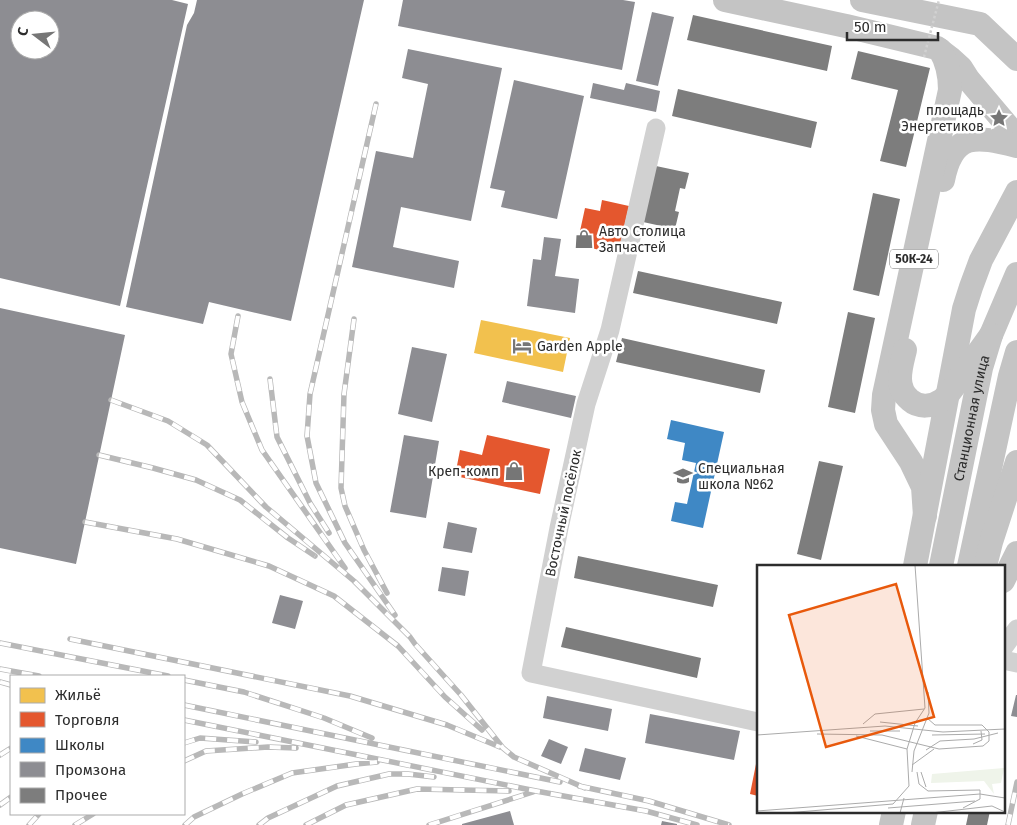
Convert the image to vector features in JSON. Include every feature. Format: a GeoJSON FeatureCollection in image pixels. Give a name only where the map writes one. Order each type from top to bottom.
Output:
{"type":"FeatureCollection","features":[{"type":"Feature","properties":{"kind":"main road"},"geometry":{"type":"LineString","coordinates":[[725,0],[936,48],[932,54],[950,58],[961,68],[1017,137]]}},
{"type":"Feature","properties":{"kind":"main road"},"geometry":{"type":"LineString","coordinates":[[862,0],[980,24],[1015,56]]}},
{"type":"Feature","properties":{"kind":"main road","name":"50К-24"},"geometry":{"type":"LineString","coordinates":[[915,565],[925,516],[922,487],[911,462],[886,424],[883,410],[884,395],[950,90],[950,74],[946,60],[932,54]]}},
{"type":"Feature","properties":{"kind":"main road"},"geometry":{"type":"LineString","coordinates":[[991,335],[952,390],[943,399],[933,405],[921,406],[911,401],[902,392],[899,381],[900,370],[946,165],[953,151],[962,143],[972,140],[987,140],[1017,146]]}},
{"type":"Feature","properties":{"kind":"main road"},"geometry":{"type":"LineString","coordinates":[[925,516],[964,309],[981,260],[1017,192]]}},
{"type":"Feature","properties":{"kind":"main road","name":"Станционная улица"},"geometry":{"type":"LineString","coordinates":[[941,565],[981,368],[991,335],[1017,274]]}},
{"type":"Feature","properties":{"kind":"main road","name":"Станционная улица"},"geometry":{"type":"LineString","coordinates":[[969,565],[1010,376],[1017,352]]}},
{"type":"Feature","properties":{"kind":"main road"},"geometry":{"type":"LineString","coordinates":[[985,565],[1017,462]]}},
{"type":"Feature","properties":{"kind":"main road"},"geometry":{"type":"LineString","coordinates":[[1004,580],[1017,553]]}},
{"type":"Feature","properties":{"kind":"main road"},"geometry":{"type":"LineString","coordinates":[[891,825],[894,812]]}},
{"type":"Feature","properties":{"kind":"main road"},"geometry":{"type":"LineString","coordinates":[[913,825],[916,812]]}},
{"type":"Feature","properties":{"kind":"main road"},"geometry":{"type":"LineString","coordinates":[[923,825],[926,812]]}},
{"type":"Feature","properties":{"kind":"street","name":"Восточный посёлок"},"geometry":{"type":"LineString","coordinates":[[656,128],[610,330],[586,404],[559,528],[531,673],[757,722]]}},
{"type":"Feature","properties":{"kind":"street"},"geometry":{"type":"LineString","coordinates":[[1004,647],[1017,629]]}},
{"type":"Feature","properties":{"kind":"street"},"geometry":{"type":"LineString","coordinates":[[1004,660],[1017,663]]}},
{"type":"Feature","properties":{"kind":"path"},"geometry":{"type":"LineString","coordinates":[[932,54],[939,0]]}},
{"type":"Feature","properties":{"kind":"building: Жильё","name":"Garden Apple"},"geometry":{"type":"Polygon","coordinates":[[[481,320],[570,338],[563,372],[474,353],[481,320]]]}},
{"type":"Feature","properties":{"kind":"building: Торговля"},"geometry":{"type":"Polygon","coordinates":[[[602,200],[629,206],[618,254],[577,245],[585,208],[600,211],[602,200]]]}},
{"type":"Feature","properties":{"kind":"building: Торговля"},"geometry":{"type":"Polygon","coordinates":[[[487,435],[550,449],[540,494],[455,476],[460,450],[482,455],[487,435]]]}},
{"type":"Feature","properties":{"kind":"building: Торговля"},"geometry":{"type":"Polygon","coordinates":[[[757,759],[757,796],[750,794],[757,759]]]}},
{"type":"Feature","properties":{"kind":"building: Школы"},"geometry":{"type":"Polygon","coordinates":[[[671,420],[724,432],[703,528],[671,521],[675,502],[687,504],[696,463],[682,460],[685,443],[667,439],[671,420]]]}},
{"type":"Feature","properties":{"kind":"building: Промзона"},"geometry":{"type":"Polygon","coordinates":[[[0,0],[172,0],[188,4],[120,306],[0,278],[0,0]]]}},
{"type":"Feature","properties":{"kind":"building: Промзона"},"geometry":{"type":"Polygon","coordinates":[[[197,0],[364,0],[291,321],[209,302],[203,324],[126,307],[187,25],[194,13],[197,0]]]}},
{"type":"Feature","properties":{"kind":"building: Промзона"},"geometry":{"type":"Polygon","coordinates":[[[403,0],[623,0],[635,2],[622,70],[398,26],[403,0]]]}},
{"type":"Feature","properties":{"kind":"building: Промзона"},"geometry":{"type":"Polygon","coordinates":[[[652,12],[674,17],[658,86],[636,81],[652,12]]]}},
{"type":"Feature","properties":{"kind":"building: Промзона"},"geometry":{"type":"Polygon","coordinates":[[[408,49],[502,68],[471,221],[401,207],[393,247],[459,261],[454,288],[352,267],[376,151],[413,158],[428,84],[402,78],[408,49]]]}},
{"type":"Feature","properties":{"kind":"building: Промзона"},"geometry":{"type":"Polygon","coordinates":[[[514,80],[584,96],[557,219],[501,207],[505,191],[490,188],[514,80]]]}},
{"type":"Feature","properties":{"kind":"building: Промзона"},"geometry":{"type":"Polygon","coordinates":[[[593,83],[624,90],[626,83],[660,91],[656,112],[590,98],[593,83]]]}},
{"type":"Feature","properties":{"kind":"building: Промзона"},"geometry":{"type":"Polygon","coordinates":[[[544,237],[561,239],[555,276],[579,279],[575,313],[527,306],[533,259],[541,260],[544,237]]]}},
{"type":"Feature","properties":{"kind":"building: Промзона"},"geometry":{"type":"Polygon","coordinates":[[[0,308],[125,335],[76,564],[0,548],[0,308]]]}},
{"type":"Feature","properties":{"kind":"building: Промзона"},"geometry":{"type":"Polygon","coordinates":[[[412,347],[447,354],[432,422],[398,414],[412,347]]]}},
{"type":"Feature","properties":{"kind":"building: Промзона"},"geometry":{"type":"Polygon","coordinates":[[[507,381],[576,396],[571,418],[502,402],[507,381]]]}},
{"type":"Feature","properties":{"kind":"building: Промзона"},"geometry":{"type":"Polygon","coordinates":[[[404,435],[439,441],[426,518],[390,512],[404,435]]]}},
{"type":"Feature","properties":{"kind":"building: Промзона"},"geometry":{"type":"Polygon","coordinates":[[[448,522],[477,528],[472,553],[443,548],[448,522]]]}},
{"type":"Feature","properties":{"kind":"building: Промзона"},"geometry":{"type":"Polygon","coordinates":[[[442,567],[469,571],[465,596],[438,591],[442,567]]]}},
{"type":"Feature","properties":{"kind":"building: Промзона"},"geometry":{"type":"Polygon","coordinates":[[[280,595],[303,601],[295,629],[272,623],[280,595]]]}},
{"type":"Feature","properties":{"kind":"building: Промзона"},"geometry":{"type":"Polygon","coordinates":[[[1017,695],[1017,717],[1011,716],[1017,695]]]}},
{"type":"Feature","properties":{"kind":"building: Промзона"},"geometry":{"type":"Polygon","coordinates":[[[547,696],[612,709],[608,731],[543,718],[547,696]]]}},
{"type":"Feature","properties":{"kind":"building: Промзона"},"geometry":{"type":"Polygon","coordinates":[[[650,714],[740,731],[734,760],[645,743],[650,714]]]}},
{"type":"Feature","properties":{"kind":"building: Промзона"},"geometry":{"type":"Polygon","coordinates":[[[549,739],[568,747],[561,764],[541,756],[549,739]]]}},
{"type":"Feature","properties":{"kind":"building: Промзона"},"geometry":{"type":"Polygon","coordinates":[[[585,748],[626,758],[620,780],[579,771],[585,748]]]}},
{"type":"Feature","properties":{"kind":"building: Промзона"},"geometry":{"type":"Polygon","coordinates":[[[510,811],[514,825],[462,825],[462,824],[510,811]]]}},
{"type":"Feature","properties":{"kind":"building: Промзона"},"geometry":{"type":"Polygon","coordinates":[[[662,821],[677,824],[677,825],[661,825],[662,821]]]}},
{"type":"Feature","properties":{"kind":"building: Прочее"},"geometry":{"type":"Polygon","coordinates":[[[693,15],[832,46],[827,71],[687,40],[693,15]]]}},
{"type":"Feature","properties":{"kind":"building: Прочее"},"geometry":{"type":"Polygon","coordinates":[[[858,51],[930,68],[906,167],[880,161],[898,90],[851,79],[858,51]]]}},
{"type":"Feature","properties":{"kind":"building: Прочее"},"geometry":{"type":"Polygon","coordinates":[[[678,89],[817,122],[811,148],[672,116],[678,89]]]}},
{"type":"Feature","properties":{"kind":"building: Прочее"},"geometry":{"type":"Polygon","coordinates":[[[656,166],[689,173],[685,189],[680,188],[675,211],[679,212],[675,229],[643,222],[656,166]]]}},
{"type":"Feature","properties":{"kind":"building: Прочее"},"geometry":{"type":"Polygon","coordinates":[[[873,193],[900,199],[879,296],[853,290],[873,193]]]}},
{"type":"Feature","properties":{"kind":"building: Прочее"},"geometry":{"type":"Polygon","coordinates":[[[638,271],[782,302],[777,324],[633,293],[638,271]]]}},
{"type":"Feature","properties":{"kind":"building: Прочее"},"geometry":{"type":"Polygon","coordinates":[[[848,312],[875,318],[855,413],[828,407],[848,312]]]}},
{"type":"Feature","properties":{"kind":"building: Прочее"},"geometry":{"type":"Polygon","coordinates":[[[622,338],[765,370],[760,393],[616,362],[622,338]]]}},
{"type":"Feature","properties":{"kind":"building: Прочее"},"geometry":{"type":"Polygon","coordinates":[[[819,461],[843,466],[821,560],[797,554],[819,461]]]}},
{"type":"Feature","properties":{"kind":"building: Прочее"},"geometry":{"type":"Polygon","coordinates":[[[578,556],[718,585],[713,607],[574,578],[578,556]]]}},
{"type":"Feature","properties":{"kind":"building: Прочее"},"geometry":{"type":"Polygon","coordinates":[[[566,627],[701,658],[697,678],[561,647],[566,627]]]}},
{"type":"Feature","properties":{"kind":"building: Прочее"},"geometry":{"type":"Polygon","coordinates":[[[969,812],[990,812],[987,825],[966,825],[969,812]]]}},
{"type":"Feature","properties":{"kind":"railway"},"geometry":{"type":"LineString","coordinates":[[376,104],[310,394],[307,436],[316,483],[345,543],[395,615]]}},
{"type":"Feature","properties":{"kind":"railway"},"geometry":{"type":"LineString","coordinates":[[238,316],[231,354],[242,402],[262,450],[345,568]]}},
{"type":"Feature","properties":{"kind":"railway"},"geometry":{"type":"LineString","coordinates":[[354,319],[344,394],[341,488],[345,506],[364,550],[387,593]]}},
{"type":"Feature","properties":{"kind":"railway"},"geometry":{"type":"LineString","coordinates":[[270,379],[277,437],[310,503],[329,533]]}},
{"type":"Feature","properties":{"kind":"railway"},"geometry":{"type":"LineString","coordinates":[[111,400],[168,421],[207,445],[266,507],[354,581],[410,637],[461,695],[503,748],[514,757],[585,788]]}},
{"type":"Feature","properties":{"kind":"railway"},"geometry":{"type":"LineString","coordinates":[[99,455],[196,480],[240,500],[288,538],[315,556]]}},
{"type":"Feature","properties":{"kind":"railway"},"geometry":{"type":"LineString","coordinates":[[85,522],[177,539],[269,566],[334,596],[398,646],[445,697],[482,730]]}},
{"type":"Feature","properties":{"kind":"railway"},"geometry":{"type":"LineString","coordinates":[[70,639],[350,696],[447,725],[500,747]]}},
{"type":"Feature","properties":{"kind":"railway"},"geometry":{"type":"LineString","coordinates":[[0,643],[163,675]]}},
{"type":"Feature","properties":{"kind":"railway"},"geometry":{"type":"LineString","coordinates":[[0,669],[33,675]]}},
{"type":"Feature","properties":{"kind":"railway"},"geometry":{"type":"LineString","coordinates":[[185,680],[244,692],[324,718],[372,738]]}},
{"type":"Feature","properties":{"kind":"railway"},"geometry":{"type":"LineString","coordinates":[[0,682],[10,685]]}},
{"type":"Feature","properties":{"kind":"railway"},"geometry":{"type":"LineString","coordinates":[[185,705],[560,782]]}},
{"type":"Feature","properties":{"kind":"railway"},"geometry":{"type":"LineString","coordinates":[[185,720],[536,791],[646,811],[697,825]]}},
{"type":"Feature","properties":{"kind":"railway"},"geometry":{"type":"LineString","coordinates":[[185,743],[200,738],[256,742]]}},
{"type":"Feature","properties":{"kind":"railway"},"geometry":{"type":"LineString","coordinates":[[185,761],[206,751],[268,747],[296,748]]}},
{"type":"Feature","properties":{"kind":"railway"},"geometry":{"type":"LineString","coordinates":[[0,755],[10,749]]}},
{"type":"Feature","properties":{"kind":"railway"},"geometry":{"type":"LineString","coordinates":[[185,825],[194,817],[292,773],[377,762]]}},
{"type":"Feature","properties":{"kind":"railway"},"geometry":{"type":"LineString","coordinates":[[259,825],[268,818],[337,786],[389,774],[434,777]]}},
{"type":"Feature","properties":{"kind":"railway"},"geometry":{"type":"LineString","coordinates":[[1008,825],[1017,782]]}},
{"type":"Feature","properties":{"kind":"railway"},"geometry":{"type":"LineString","coordinates":[[579,786],[649,801],[729,825]]}},
{"type":"Feature","properties":{"kind":"railway"},"geometry":{"type":"LineString","coordinates":[[306,825],[346,805],[417,789],[509,791]]}},
{"type":"Feature","properties":{"kind":"railway"},"geometry":{"type":"LineString","coordinates":[[429,825],[533,792]]}},
{"type":"Feature","properties":{"kind":"railway"},"geometry":{"type":"LineString","coordinates":[[0,805],[10,798]]}},
{"type":"Feature","properties":{"kind":"railway"},"geometry":{"type":"LineString","coordinates":[[29,825],[38,815]]}},
{"type":"Feature","properties":{"kind":"railway"},"geometry":{"type":"LineString","coordinates":[[75,825],[91,815]]}},
{"type":"Feature","properties":{"kind":"place","name":"площадь Энергетиков"},"geometry":{"type":"Point","coordinates":[999,118]}},
{"type":"Feature","properties":{"kind":"place","name":"Авто Столица Запчастей"},"geometry":{"type":"Point","coordinates":[584,239]}},
{"type":"Feature","properties":{"kind":"place","name":"Garden Apple"},"geometry":{"type":"Point","coordinates":[522,346]}},
{"type":"Feature","properties":{"kind":"place","name":"Креп-комп"},"geometry":{"type":"Point","coordinates":[514,471]}},
{"type":"Feature","properties":{"kind":"place","name":"Специальная школа №62"},"geometry":{"type":"Point","coordinates":[683,476]}}]}
